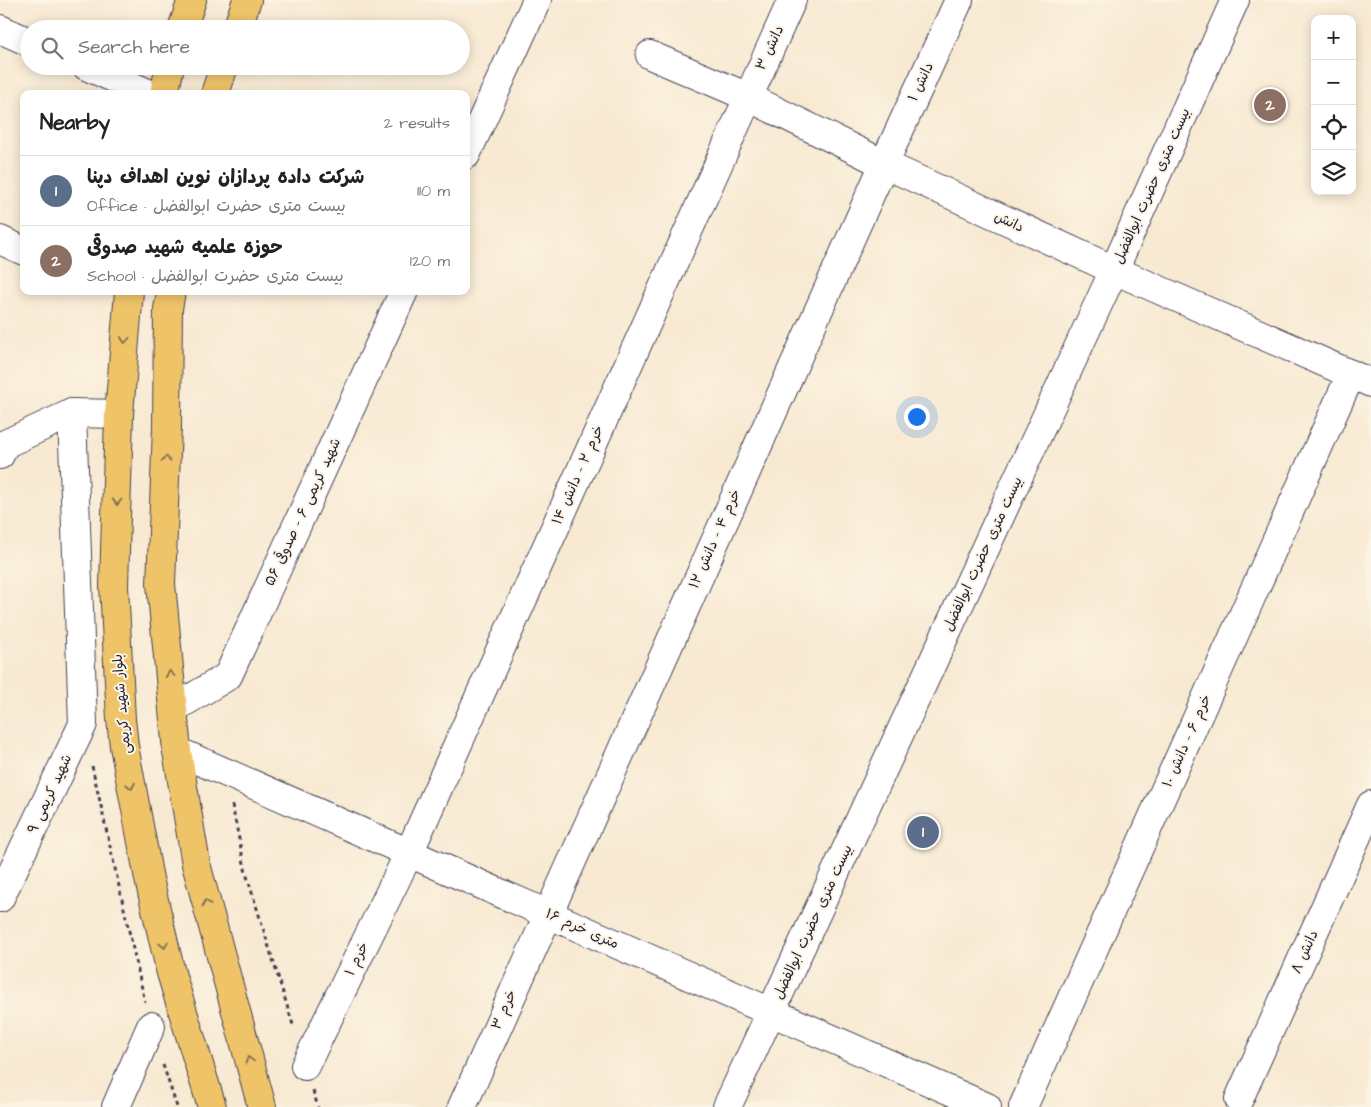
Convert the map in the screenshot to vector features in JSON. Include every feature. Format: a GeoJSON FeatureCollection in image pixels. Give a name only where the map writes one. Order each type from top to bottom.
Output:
{"type":"FeatureCollection","features":[{"type":"Feature","properties":{"kind":"main road"},"geometry":{"type":"LineString","coordinates":[[185,20],[192,0]]}},
{"type":"Feature","properties":{"kind":"main road"},"geometry":{"type":"LineString","coordinates":[[240,20],[247,0]]}},
{"type":"Feature","properties":{"kind":"main road"},"geometry":{"type":"LineString","coordinates":[[165,90],[168,75]]}},
{"type":"Feature","properties":{"kind":"main road"},"geometry":{"type":"LineString","coordinates":[[216,90],[221,75]]}},
{"type":"Feature","properties":{"kind":"main road","name":"بلوار شهید کریمی"},"geometry":{"type":"LineString","coordinates":[[123,295],[114,586],[121,719],[124,746],[146,860],[169,964],[212,1107]]}},
{"type":"Feature","properties":{"kind":"main road"},"geometry":{"type":"LineString","coordinates":[[170,295],[168,309],[167,426],[161,584],[177,751],[196,864],[262,1107]]}},
{"type":"Feature","properties":{"kind":"street"},"geometry":{"type":"LineString","coordinates":[[470,146],[537,0]]}},
{"type":"Feature","properties":{"kind":"street","name":"دانش ۳"},"geometry":{"type":"LineString","coordinates":[[748,97],[792,0]]}},
{"type":"Feature","properties":{"kind":"street","name":"دانش ۱"},"geometry":{"type":"LineString","coordinates":[[884,164],[959,0]]}},
{"type":"Feature","properties":{"kind":"street","name":"بیست متری حضرت ابوالفضل"},"geometry":{"type":"LineString","coordinates":[[727,1107],[1114,270],[1235,0]]}},
{"type":"Feature","properties":{"kind":"street"},"geometry":{"type":"LineString","coordinates":[[0,29],[20,38]]}},
{"type":"Feature","properties":{"kind":"street","name":"دانش"},"geometry":{"type":"LineString","coordinates":[[650,55],[748,97],[884,164],[1114,270],[1361,379]]}},
{"type":"Feature","properties":{"kind":"street"},"geometry":{"type":"LineString","coordinates":[[107,75],[141,90]]}},
{"type":"Feature","properties":{"kind":"street","name":"خرم ۲ - دانش ۱۴"},"geometry":{"type":"LineString","coordinates":[[409,853],[748,97]]}},
{"type":"Feature","properties":{"kind":"street","name":"خرم ۴ - دانش ۱۲"},"geometry":{"type":"LineString","coordinates":[[547,914],[884,164]]}},
{"type":"Feature","properties":{"kind":"street"},"geometry":{"type":"LineString","coordinates":[[0,240],[20,249]]}},
{"type":"Feature","properties":{"kind":"street","name":"شهید کریمی ۶ - صدوقی ۵۶"},"geometry":{"type":"LineString","coordinates":[[173,709],[228,676],[402,295]]}},
{"type":"Feature","properties":{"kind":"street","name":"خرم ۶ - دانش ۱۰"},"geometry":{"type":"LineString","coordinates":[[1023,1107],[1361,379]]}},
{"type":"Feature","properties":{"kind":"street"},"geometry":{"type":"LineString","coordinates":[[72,413],[83,724],[121,719]]}},
{"type":"Feature","properties":{"kind":"street"},"geometry":{"type":"LineString","coordinates":[[0,455],[5,444],[72,413],[119,414]]}},
{"type":"Feature","properties":{"kind":"street","name":"شهید کریمی ۹"},"geometry":{"type":"LineString","coordinates":[[0,898],[83,724]]}},
{"type":"Feature","properties":{"kind":"street","name":"۱۶ متری خرم"},"geometry":{"type":"LineString","coordinates":[[177,751],[987,1107]]}},
{"type":"Feature","properties":{"kind":"street","name":"دانش ۸"},"geometry":{"type":"LineString","coordinates":[[1244,1104],[1371,805]]}},
{"type":"Feature","properties":{"kind":"street","name":"خرم ۱"},"geometry":{"type":"LineString","coordinates":[[305,1066],[409,853]]}},
{"type":"Feature","properties":{"kind":"street","name":"خرم ۳"},"geometry":{"type":"LineString","coordinates":[[462,1107],[547,914]]}},
{"type":"Feature","properties":{"kind":"street"},"geometry":{"type":"LineString","coordinates":[[116,1107],[150,1026]]}},
{"type":"Feature","properties":{"kind":"path"},"geometry":{"type":"LineString","coordinates":[[91,763],[150,1026],[177,1107]]}},
{"type":"Feature","properties":{"kind":"path"},"geometry":{"type":"LineString","coordinates":[[226,773],[246,873],[305,1066]]}},
{"type":"Feature","properties":{"kind":"place","name":"حوزه علمیه شهید صدوقی"},"geometry":{"type":"Point","coordinates":[1270,105]}},
{"type":"Feature","properties":{"kind":"place","name":"شرکت داده پردازان نوین اهداف دپنا"},"geometry":{"type":"Point","coordinates":[923,832]}}]}
